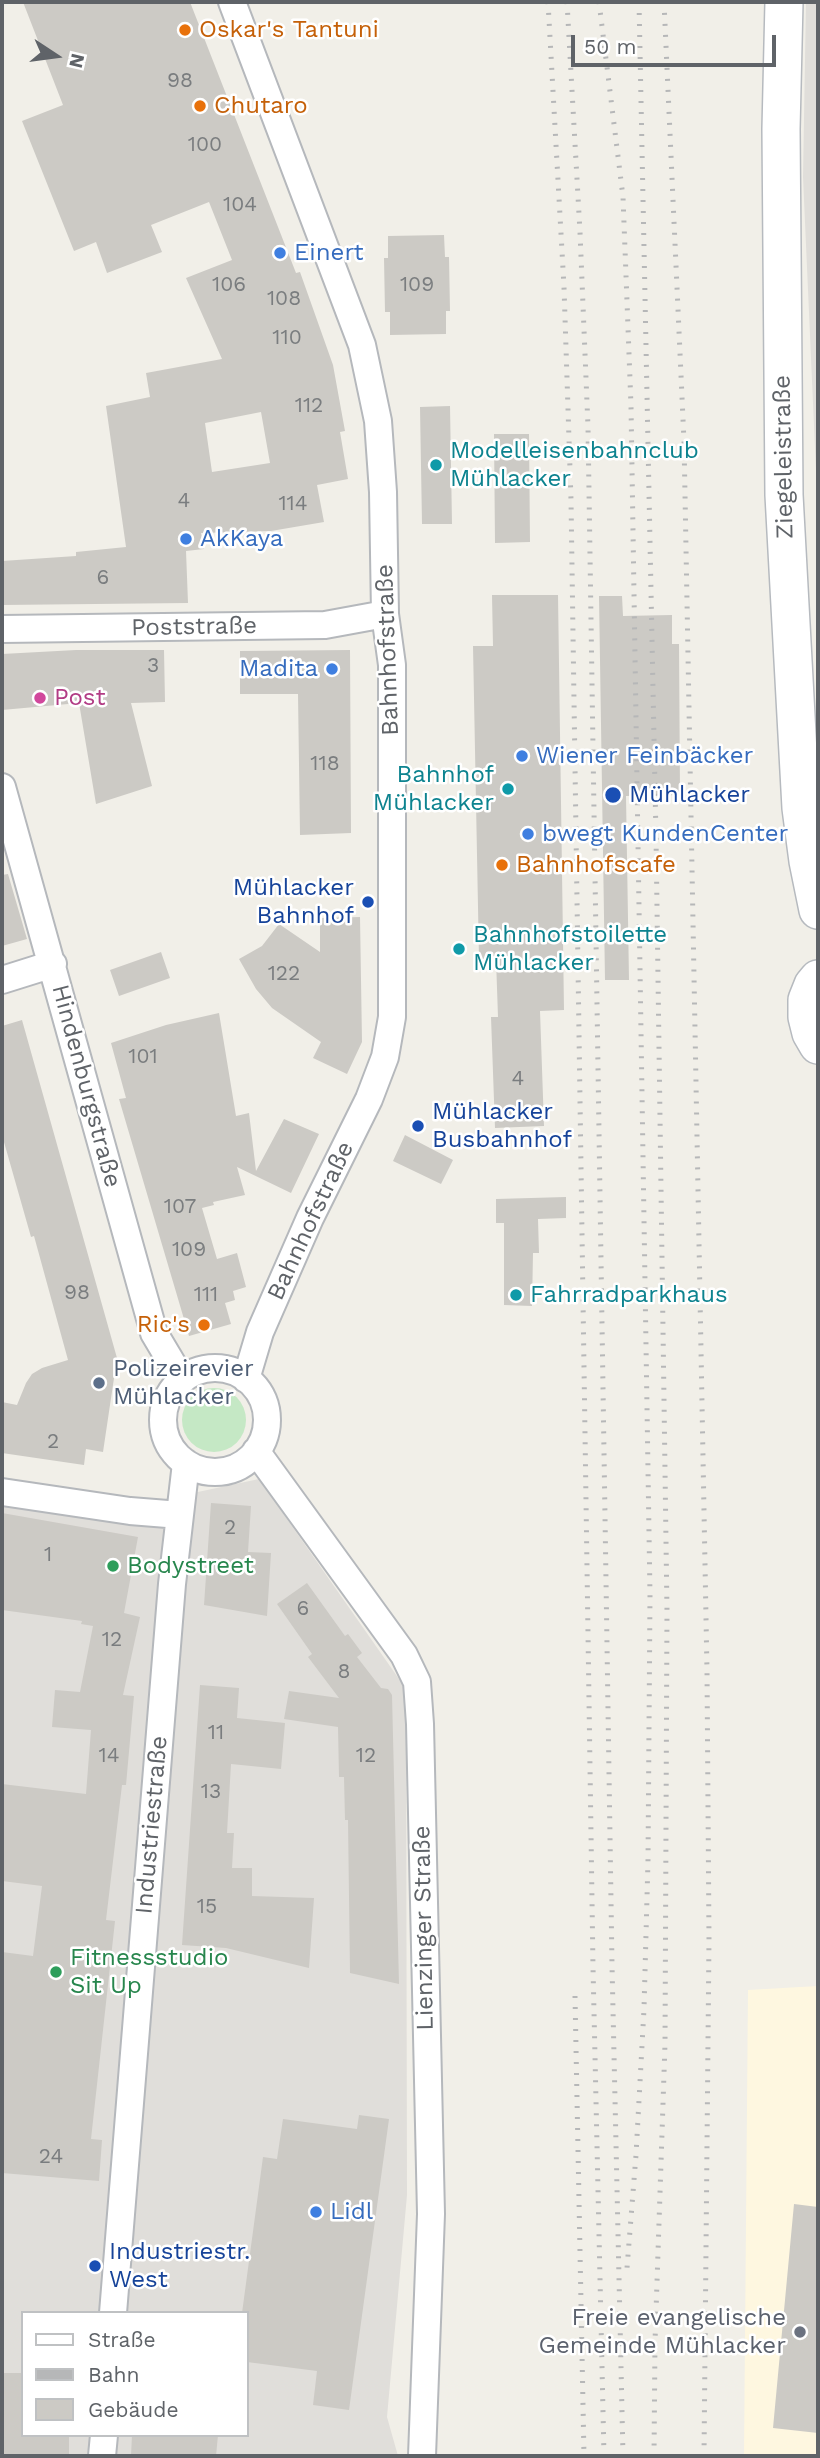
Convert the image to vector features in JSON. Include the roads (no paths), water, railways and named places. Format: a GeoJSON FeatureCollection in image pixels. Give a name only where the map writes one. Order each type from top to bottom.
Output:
{"type":"FeatureCollection","features":[{"type":"Feature","properties":{"kind":"street","name":"Bahnhofstraße"},"geometry":{"type":"LineString","coordinates":[[233,2],[362,345],[378,421],[383,492],[385,614],[392,665],[392,1017],[385,1057],[369,1099],[310,1218],[260,1332],[246,1378]]}},
{"type":"Feature","properties":{"kind":"street","name":"Ziegeleistraße"},"geometry":{"type":"LineString","coordinates":[[783,2],[781,129],[784,495],[801,808],[818,910]]}},
{"type":"Feature","properties":{"kind":"street","name":"Poststraße"},"geometry":{"type":"LineString","coordinates":[[2,629],[325,625],[385,614]]}},
{"type":"Feature","properties":{"kind":"street","name":"Hindenburgstraße"},"geometry":{"type":"LineString","coordinates":[[2,787],[154,1334],[182,1380]]}},
{"type":"Feature","properties":{"kind":"street"},"geometry":{"type":"LineString","coordinates":[[2,980],[53,964]]}},
{"type":"Feature","properties":{"kind":"street"},"geometry":{"type":"LineString","coordinates":[[818,979],[807,1000],[807,1017],[811,1033],[818,1045]]}},
{"type":"Feature","properties":{"kind":"street"},"geometry":{"type":"LineString","coordinates":[[207,1368],[234,1371],[246,1378],[258,1390],[265,1405],[267,1421],[264,1437],[256,1451],[245,1462],[231,1469],[208,1471],[186,1463],[174,1452],[166,1438],[163,1423],[171,1392],[182,1380],[207,1368]]}},
{"type":"Feature","properties":{"kind":"street","name":"Lienzinger Straße"},"geometry":{"type":"LineString","coordinates":[[256,1451],[397,1645],[417,1682],[431,2214],[422,2456]]}},
{"type":"Feature","properties":{"kind":"street","name":"Industriestraße"},"geometry":{"type":"LineString","coordinates":[[113,2311],[186,1463]]}},
{"type":"Feature","properties":{"kind":"street"},"geometry":{"type":"LineString","coordinates":[[2,1492],[130,1511],[180,1515]]}},
{"type":"Feature","properties":{"kind":"street"},"geometry":{"type":"LineString","coordinates":[[102,2456],[104,2437]]}},
{"type":"Feature","properties":{"kind":"railway"},"geometry":{"type":"LineString","coordinates":[[548,2],[564,287],[571,500],[593,1967],[604,2456]]}},
{"type":"Feature","properties":{"kind":"railway"},"geometry":{"type":"LineString","coordinates":[[567,2],[588,427],[612,1965],[623,2456]]}},
{"type":"Feature","properties":{"kind":"railway"},"geometry":{"type":"LineString","coordinates":[[599,2],[623,197],[631,406],[650,1595],[644,2009],[627,2268]]}},
{"type":"Feature","properties":{"kind":"railway"},"geometry":{"type":"LineString","coordinates":[[639,2],[656,836],[667,1611],[665,2044],[654,2456]]}},
{"type":"Feature","properties":{"kind":"railway"},"geometry":{"type":"LineString","coordinates":[[664,2],[684,441],[707,1671],[709,1939],[704,2456]]}},
{"type":"Feature","properties":{"kind":"railway"},"geometry":{"type":"LineString","coordinates":[[575,1996],[584,2456]]}},
{"type":"Feature","properties":{"kind":"place","name":"Oskar's Tantuni"},"geometry":{"type":"Point","coordinates":[185,30]}},
{"type":"Feature","properties":{"kind":"place","name":"Chutaro"},"geometry":{"type":"Point","coordinates":[200,106]}},
{"type":"Feature","properties":{"kind":"place","name":"Einert"},"geometry":{"type":"Point","coordinates":[280,253]}},
{"type":"Feature","properties":{"kind":"place","name":"Modelleisenbahnclub Mühlacker"},"geometry":{"type":"Point","coordinates":[436,465]}},
{"type":"Feature","properties":{"kind":"place","name":"AkKaya"},"geometry":{"type":"Point","coordinates":[186,539]}},
{"type":"Feature","properties":{"kind":"place","name":"Madita"},"geometry":{"type":"Point","coordinates":[332,669]}},
{"type":"Feature","properties":{"kind":"place","name":"Post"},"geometry":{"type":"Point","coordinates":[40,698]}},
{"type":"Feature","properties":{"kind":"place","name":"Wiener Feinbäcker"},"geometry":{"type":"Point","coordinates":[522,756]}},
{"type":"Feature","properties":{"kind":"place","name":"Bahnhof Mühlacker"},"geometry":{"type":"Point","coordinates":[508,789]}},
{"type":"Feature","properties":{"kind":"place","name":"Mühlacker"},"geometry":{"type":"Point","coordinates":[613,795]}},
{"type":"Feature","properties":{"kind":"place","name":"bwegt KundenCenter"},"geometry":{"type":"Point","coordinates":[528,834]}},
{"type":"Feature","properties":{"kind":"place","name":"Bahnhofscafe"},"geometry":{"type":"Point","coordinates":[502,865]}},
{"type":"Feature","properties":{"kind":"place","name":"Mühlacker Bahnhof"},"geometry":{"type":"Point","coordinates":[368,902]}},
{"type":"Feature","properties":{"kind":"place","name":"Bahnhofstoilette Mühlacker"},"geometry":{"type":"Point","coordinates":[459,949]}},
{"type":"Feature","properties":{"kind":"place","name":"Mühlacker Busbahnhof"},"geometry":{"type":"Point","coordinates":[418,1126]}},
{"type":"Feature","properties":{"kind":"place","name":"Fahrradparkhaus"},"geometry":{"type":"Point","coordinates":[516,1295]}},
{"type":"Feature","properties":{"kind":"place","name":"Ric's"},"geometry":{"type":"Point","coordinates":[204,1325]}},
{"type":"Feature","properties":{"kind":"place","name":"Polizeirevier Mühlacker"},"geometry":{"type":"Point","coordinates":[99,1383]}},
{"type":"Feature","properties":{"kind":"place","name":"Bodystreet"},"geometry":{"type":"Point","coordinates":[113,1566]}},
{"type":"Feature","properties":{"kind":"place","name":"Fitnessstudio Sit Up"},"geometry":{"type":"Point","coordinates":[56,1972]}},
{"type":"Feature","properties":{"kind":"place","name":"Lidl"},"geometry":{"type":"Point","coordinates":[316,2212]}},
{"type":"Feature","properties":{"kind":"place","name":"Industriestr. West"},"geometry":{"type":"Point","coordinates":[95,2266]}},
{"type":"Feature","properties":{"kind":"place","name":"Freie evangelische Gemeinde Mühlacker"},"geometry":{"type":"Point","coordinates":[800,2332]}}]}
